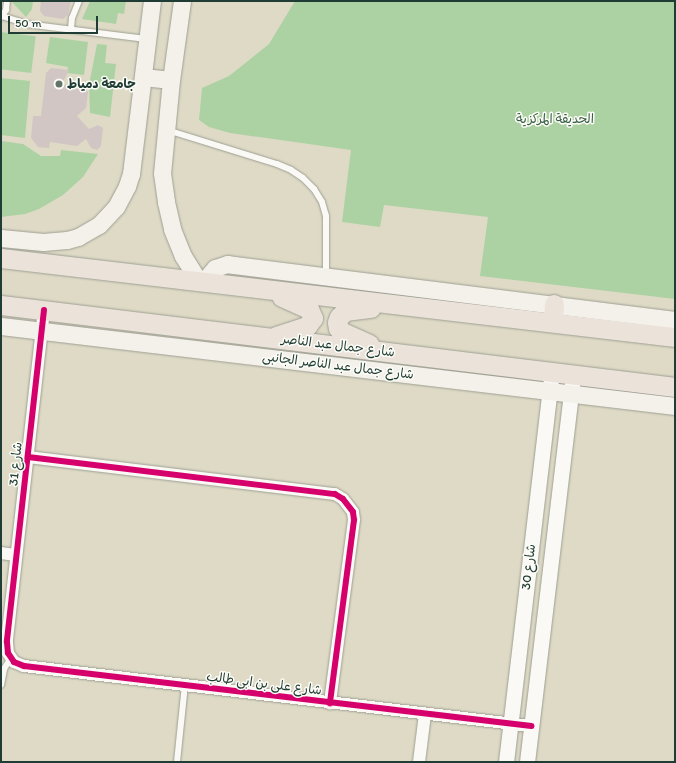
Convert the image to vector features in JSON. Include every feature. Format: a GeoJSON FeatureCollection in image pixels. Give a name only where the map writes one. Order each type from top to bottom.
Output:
{"type":"FeatureCollection","features":[{"type":"Feature","properties":{"kind":"main road"},"geometry":{"type":"LineString","coordinates":[[1,238],[43,242],[67,240],[89,232],[108,217],[122,197],[131,174],[152,1]]}},
{"type":"Feature","properties":{"kind":"main road"},"geometry":{"type":"LineString","coordinates":[[182,1],[171,80],[162,173],[166,202],[177,243],[201,280]]}},
{"type":"Feature","properties":{"kind":"main road"},"geometry":{"type":"LineString","coordinates":[[143,77],[171,80]]}},
{"type":"Feature","properties":{"kind":"main road"},"geometry":{"type":"LineString","coordinates":[[1,258],[398,304],[675,320]]}},
{"type":"Feature","properties":{"kind":"main road"},"geometry":{"type":"LineString","coordinates":[[201,280],[215,268],[227,264],[326,276],[553,313],[675,337]]}},
{"type":"Feature","properties":{"kind":"main road"},"geometry":{"type":"LineString","coordinates":[[257,288],[307,307],[313,314],[312,321],[307,326],[270,338]]}},
{"type":"Feature","properties":{"kind":"main road"},"geometry":{"type":"LineString","coordinates":[[386,352],[342,332],[338,328],[337,319],[340,314],[345,312],[398,304]]}},
{"type":"Feature","properties":{"kind":"main road","name":"شارع جمال عبد الناصر"},"geometry":{"type":"LineString","coordinates":[[1,305],[386,352],[571,384],[675,387]]}},
{"type":"Feature","properties":{"kind":"main road","name":"شارع جمال عبد الناصر الجانبى"},"geometry":{"type":"LineString","coordinates":[[1,326],[551,381]]}},
{"type":"Feature","properties":{"kind":"main road"},"geometry":{"type":"LineString","coordinates":[[571,384],[675,406]]}},
{"type":"Feature","properties":{"kind":"street","name":"شارع 31"},"geometry":{"type":"LineString","coordinates":[[11,658],[7,642],[44,310]]}},
{"type":"Feature","properties":{"kind":"street","name":"شارع 30"},"geometry":{"type":"LineString","coordinates":[[506,762],[551,381]]}},
{"type":"Feature","properties":{"kind":"street","name":"شارع 30"},"geometry":{"type":"LineString","coordinates":[[527,762],[571,384]]}},
{"type":"Feature","properties":{"kind":"street"},"geometry":{"type":"LineString","coordinates":[[28,457],[336,494],[343,499],[353,512],[354,520],[330,702]]}},
{"type":"Feature","properties":{"kind":"street"},"geometry":{"type":"LineString","coordinates":[[1,553],[16,555]]}},
{"type":"Feature","properties":{"kind":"street","name":"شارع على بن ابى طالب"},"geometry":{"type":"LineString","coordinates":[[11,658],[24,666],[531,726]]}},
{"type":"Feature","properties":{"kind":"street"},"geometry":{"type":"LineString","coordinates":[[419,762],[425,714]]}},
{"type":"Feature","properties":{"kind":"lane"},"geometry":{"type":"LineString","coordinates":[[7,1],[6,10],[1,16],[26,24],[148,39]]}},
{"type":"Feature","properties":{"kind":"lane"},"geometry":{"type":"LineString","coordinates":[[71,29],[72,18],[79,1]]}},
{"type":"Feature","properties":{"kind":"lane"},"geometry":{"type":"LineString","coordinates":[[166,130],[277,164],[291,170],[303,178],[314,189],[322,202],[326,216],[326,276]]}},
{"type":"Feature","properties":{"kind":"lane"},"geometry":{"type":"LineString","coordinates":[[1,685],[4,669],[11,658]]}},
{"type":"Feature","properties":{"kind":"lane"},"geometry":{"type":"LineString","coordinates":[[177,762],[185,685]]}},
{"type":"Feature","properties":{"kind":"green space"},"geometry":{"type":"Polygon","coordinates":[[[11,1],[33,1],[32,9],[26,17],[11,1]]]}},
{"type":"Feature","properties":{"kind":"green space"},"geometry":{"type":"Polygon","coordinates":[[[90,1],[126,1],[124,14],[118,13],[116,24],[82,19],[90,1]]]}},
{"type":"Feature","properties":{"kind":"green space","name":"الحديقة المركزية"},"geometry":{"type":"Polygon","coordinates":[[[295,1],[675,1],[675,299],[480,276],[488,217],[384,205],[380,227],[342,222],[351,150],[230,133],[209,127],[199,120],[202,88],[229,76],[269,44],[295,1]]]}},
{"type":"Feature","properties":{"kind":"green space"},"geometry":{"type":"Polygon","coordinates":[[[1,32],[36,36],[31,73],[1,69],[1,32]]]}},
{"type":"Feature","properties":{"kind":"green space"},"geometry":{"type":"Polygon","coordinates":[[[50,37],[88,42],[84,75],[67,73],[68,67],[46,63],[50,37]]]}},
{"type":"Feature","properties":{"kind":"green space"},"geometry":{"type":"Polygon","coordinates":[[[97,44],[107,45],[105,63],[116,64],[110,117],[90,113],[89,85],[97,44]]]}},
{"type":"Feature","properties":{"kind":"green space"},"geometry":{"type":"Polygon","coordinates":[[[1,78],[30,81],[25,138],[1,135],[1,78]]]}},
{"type":"Feature","properties":{"kind":"green space"},"geometry":{"type":"Polygon","coordinates":[[[1,141],[23,144],[41,156],[60,156],[61,150],[98,154],[83,177],[63,195],[39,209],[25,214],[1,217],[1,141]]]}},
{"type":"Feature","properties":{"kind":"building"},"geometry":{"type":"Polygon","coordinates":[[[41,1],[71,1],[68,15],[63,19],[44,16],[40,11],[41,1]]]}},
{"type":"Feature","properties":{"kind":"building"},"geometry":{"type":"Polygon","coordinates":[[[51,68],[69,70],[62,84],[84,87],[88,92],[86,108],[77,116],[89,129],[98,125],[103,128],[101,146],[97,150],[91,148],[86,139],[77,146],[50,142],[49,148],[38,147],[31,138],[33,116],[41,116],[46,73],[51,68]]]}},
{"type":"Feature","properties":{"kind":"cycle path"},"geometry":{"type":"LineString","coordinates":[[44,310],[7,642],[8,653],[14,662],[24,666],[531,726]]}},
{"type":"Feature","properties":{"kind":"cycle path"},"geometry":{"type":"LineString","coordinates":[[28,457],[335,494],[343,499],[353,512],[354,520],[330,703]]}},
{"type":"Feature","properties":{"kind":"place","name":"جامعة دمياط"},"geometry":{"type":"Point","coordinates":[59,84]}}]}
